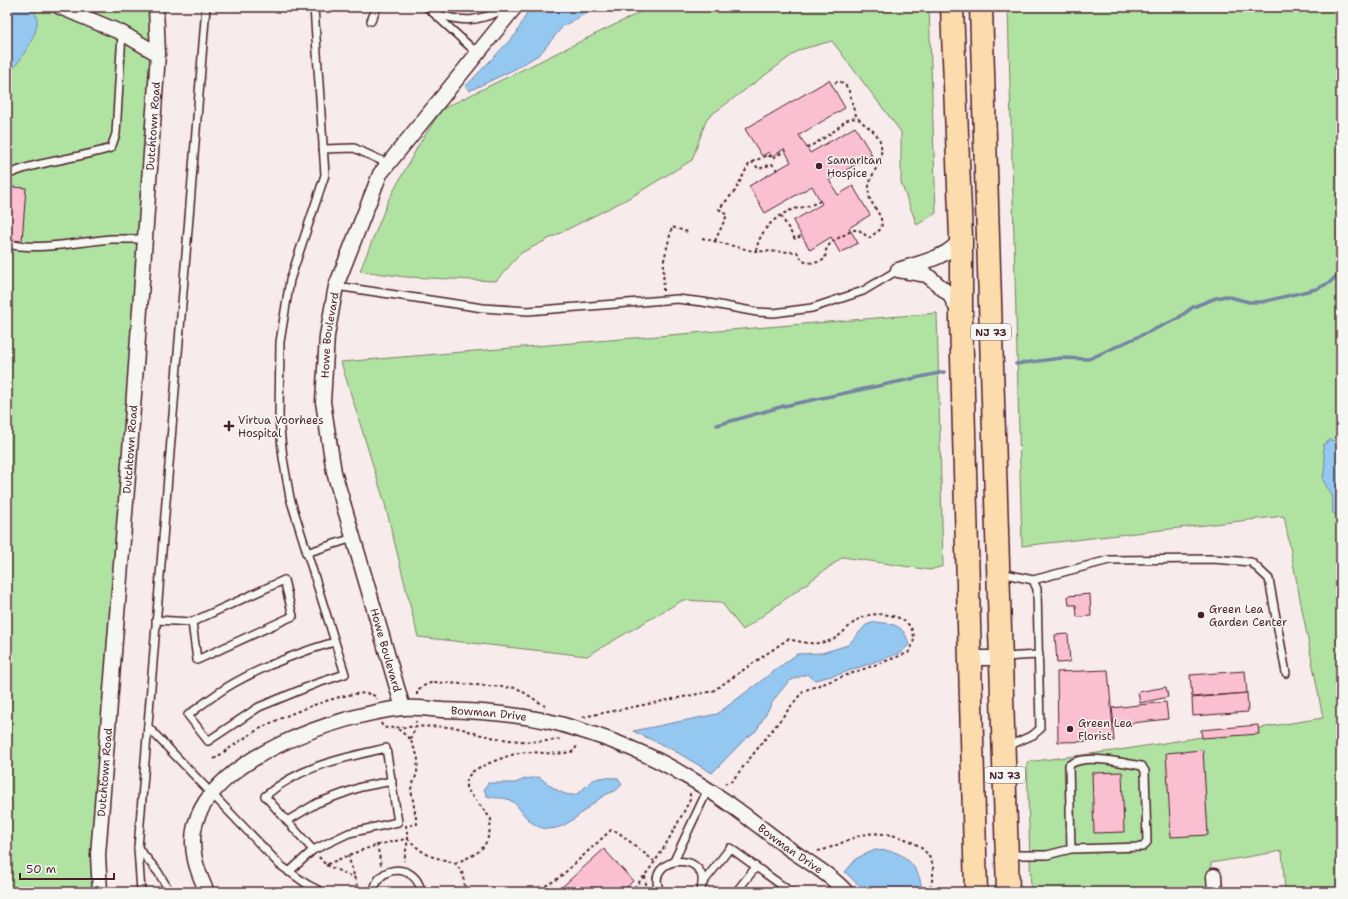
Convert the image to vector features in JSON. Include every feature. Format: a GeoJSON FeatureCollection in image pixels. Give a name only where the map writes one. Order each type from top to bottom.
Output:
{"type":"FeatureCollection","features":[{"type":"Feature","properties":{"kind":"highway","name":"NJ 73"},"geometry":{"type":"LineString","coordinates":[[952,7],[961,238],[961,318],[976,892]]}},
{"type":"Feature","properties":{"kind":"highway","name":"NJ 73"},"geometry":{"type":"LineString","coordinates":[[981,7],[1008,892]]}},
{"type":"Feature","properties":{"kind":"street"},"geometry":{"type":"LineString","coordinates":[[60,7],[122,33],[158,54]]}},
{"type":"Feature","properties":{"kind":"street","name":"Dutchtown Road"},"geometry":{"type":"LineString","coordinates":[[100,892],[98,855],[158,54],[156,7]]}},
{"type":"Feature","properties":{"kind":"street","name":"Howe Boulevard"},"geometry":{"type":"LineString","coordinates":[[410,708],[353,538],[334,472],[323,402],[327,336],[336,286],[380,174],[515,7]]}},
{"type":"Feature","properties":{"kind":"street"},"geometry":{"type":"LineString","coordinates":[[898,270],[935,258],[956,246],[961,238]]}},
{"type":"Feature","properties":{"kind":"street"},"geometry":{"type":"LineString","coordinates":[[898,270],[927,275],[950,295],[961,318]]}},
{"type":"Feature","properties":{"kind":"street"},"geometry":{"type":"LineString","coordinates":[[971,658],[1001,658]]}},
{"type":"Feature","properties":{"kind":"street","name":"Bowman Drive"},"geometry":{"type":"LineString","coordinates":[[207,892],[197,872],[193,848],[195,825],[212,794],[220,783],[262,754],[300,734],[342,721],[410,708],[488,711],[560,724],[603,738],[641,753],[683,774],[708,789],[846,892]]}},
{"type":"Feature","properties":{"kind":"street"},"geometry":{"type":"LineString","coordinates":[[1214,876],[1215,892]]}},
{"type":"Feature","properties":{"kind":"lane"},"geometry":{"type":"LineString","coordinates":[[142,892],[138,848],[206,7]]}},
{"type":"Feature","properties":{"kind":"lane"},"geometry":{"type":"LineString","coordinates":[[314,7],[325,175],[290,280],[280,342],[279,419],[283,458],[290,498],[345,674],[315,684],[259,707],[208,741],[188,715],[233,684],[262,669],[301,652],[334,642]]}},
{"type":"Feature","properties":{"kind":"lane"},"geometry":{"type":"LineString","coordinates":[[371,21],[377,7]]}},
{"type":"Feature","properties":{"kind":"lane"},"geometry":{"type":"LineString","coordinates":[[427,7],[478,54]]}},
{"type":"Feature","properties":{"kind":"lane"},"geometry":{"type":"LineString","coordinates":[[434,13],[465,20],[476,19],[510,7]]}},
{"type":"Feature","properties":{"kind":"lane"},"geometry":{"type":"LineString","coordinates":[[7,175],[43,162],[80,154],[90,154],[111,148],[116,134],[122,33]]}},
{"type":"Feature","properties":{"kind":"lane"},"geometry":{"type":"LineString","coordinates":[[323,149],[354,148],[389,164]]}},
{"type":"Feature","properties":{"kind":"lane"},"geometry":{"type":"LineString","coordinates":[[7,244],[17,246],[51,245],[111,239],[145,239]]}},
{"type":"Feature","properties":{"kind":"lane"},"geometry":{"type":"LineString","coordinates":[[336,286],[483,308],[528,311],[662,300],[703,302],[757,312],[774,313],[812,308],[863,291],[898,270]]}},
{"type":"Feature","properties":{"kind":"lane"},"geometry":{"type":"LineString","coordinates":[[306,552],[353,538]]}},
{"type":"Feature","properties":{"kind":"lane"},"geometry":{"type":"LineString","coordinates":[[999,572],[1032,580],[1108,560],[1213,559],[1251,562],[1269,579],[1286,674]]}},
{"type":"Feature","properties":{"kind":"lane"},"geometry":{"type":"LineString","coordinates":[[156,620],[192,622],[284,580],[293,616],[197,660],[192,622]]}},
{"type":"Feature","properties":{"kind":"lane"},"geometry":{"type":"LineString","coordinates":[[1004,748],[1034,735],[1040,729],[1038,589],[1032,580]]}},
{"type":"Feature","properties":{"kind":"lane"},"geometry":{"type":"LineString","coordinates":[[1001,658],[1039,654]]}},
{"type":"Feature","properties":{"kind":"lane"},"geometry":{"type":"LineString","coordinates":[[148,727],[280,865],[308,885],[322,892]]}},
{"type":"Feature","properties":{"kind":"lane"},"geometry":{"type":"LineString","coordinates":[[289,872],[313,850],[349,834],[398,822],[386,748],[324,762],[276,786],[265,796],[313,850]]}},
{"type":"Feature","properties":{"kind":"lane"},"geometry":{"type":"LineString","coordinates":[[1007,855],[1047,855],[1071,849],[1143,847],[1146,842],[1145,771],[1142,766],[1104,760],[1074,762],[1069,765],[1071,849]]}},
{"type":"Feature","properties":{"kind":"lane"},"geometry":{"type":"LineString","coordinates":[[287,821],[317,803],[361,787],[392,781]]}},
{"type":"Feature","properties":{"kind":"lane"},"geometry":{"type":"LineString","coordinates":[[674,861],[708,789]]}},
{"type":"Feature","properties":{"kind":"lane"},"geometry":{"type":"LineString","coordinates":[[138,848],[158,872],[170,892]]}},
{"type":"Feature","properties":{"kind":"lane"},"geometry":{"type":"LineString","coordinates":[[702,884],[730,848],[791,892]]}},
{"type":"Feature","properties":{"kind":"lane"},"geometry":{"type":"LineString","coordinates":[[660,892],[657,881],[659,874],[668,864],[674,861],[691,863],[697,869],[701,876],[702,884],[700,892]]}},
{"type":"Feature","properties":{"kind":"lane"},"geometry":{"type":"LineString","coordinates":[[736,892],[756,867]]}},
{"type":"Feature","properties":{"kind":"lane"},"geometry":{"type":"LineString","coordinates":[[374,892],[378,880],[386,872],[400,870],[408,872],[418,882],[421,892]]}},
{"type":"Feature","properties":{"kind":"path"},"geometry":{"type":"LineString","coordinates":[[702,238],[756,251],[792,251],[796,252],[804,261],[820,262],[824,259],[826,250],[831,242],[853,230],[860,230],[869,238],[881,228],[881,218],[871,202],[868,188],[870,179],[878,167],[881,144],[875,133],[858,118],[850,92],[845,85],[838,81],[832,85]]}},
{"type":"Feature","properties":{"kind":"path"},"geometry":{"type":"LineString","coordinates":[[807,148],[833,131],[844,121],[852,118],[858,118]]}},
{"type":"Feature","properties":{"kind":"path"},"geometry":{"type":"LineString","coordinates":[[715,241],[727,215],[719,209],[735,191],[744,171],[752,162],[768,155],[773,158],[785,151]]}},
{"type":"Feature","properties":{"kind":"path"},"geometry":{"type":"LineString","coordinates":[[752,162],[759,169],[772,164],[777,170]]}},
{"type":"Feature","properties":{"kind":"path"},"geometry":{"type":"LineString","coordinates":[[756,251],[758,241],[764,232],[781,216],[793,210],[812,205],[820,201]]}},
{"type":"Feature","properties":{"kind":"path"},"geometry":{"type":"LineString","coordinates":[[781,216],[795,239],[801,236]]}},
{"type":"Feature","properties":{"kind":"path"},"geometry":{"type":"LineString","coordinates":[[662,300],[664,260],[672,227],[688,232]]}},
{"type":"Feature","properties":{"kind":"path"},"geometry":{"type":"LineString","coordinates":[[586,720],[579,718],[713,691],[788,640],[811,645],[827,642],[841,635],[862,617],[872,615],[893,616],[906,621],[911,627],[914,640],[908,653],[803,691],[732,780],[727,784],[721,784]]}},
{"type":"Feature","properties":{"kind":"path"},"geometry":{"type":"LineString","coordinates":[[410,739],[416,727],[410,708],[417,691],[421,687],[433,682],[517,688],[549,709]]}},
{"type":"Feature","properties":{"kind":"path"},"geometry":{"type":"LineString","coordinates":[[214,759],[263,727],[309,707],[366,692],[377,697],[383,727],[460,728],[475,734],[517,742],[545,742],[566,738]]}},
{"type":"Feature","properties":{"kind":"path"},"geometry":{"type":"LineString","coordinates":[[397,728],[410,739],[418,757],[417,773],[411,788],[417,824],[406,826],[408,839],[420,850],[430,856],[455,863],[462,872],[466,892]]}},
{"type":"Feature","properties":{"kind":"path"},"geometry":{"type":"LineString","coordinates":[[455,863],[475,855],[484,845],[490,833],[491,819],[466,788],[468,778],[474,770],[519,753],[561,755],[574,751],[580,742]]}},
{"type":"Feature","properties":{"kind":"path"},"geometry":{"type":"LineString","coordinates":[[630,892],[645,874],[669,840],[690,800],[688,790]]}},
{"type":"Feature","properties":{"kind":"path"},"geometry":{"type":"LineString","coordinates":[[535,892],[559,878],[611,830],[618,832],[654,861]]}},
{"type":"Feature","properties":{"kind":"path"},"geometry":{"type":"LineString","coordinates":[[798,855],[834,848],[856,837],[867,834],[891,834],[924,850],[931,858],[934,874],[929,892]]}},
{"type":"Feature","properties":{"kind":"path"},"geometry":{"type":"LineString","coordinates":[[326,864],[377,844],[408,839]]}},
{"type":"Feature","properties":{"kind":"path"},"geometry":{"type":"LineString","coordinates":[[377,844],[380,863],[386,872]]}},
{"type":"Feature","properties":{"kind":"path"},"geometry":{"type":"LineString","coordinates":[[313,850],[326,864],[355,878]]}},
{"type":"Feature","properties":{"kind":"path"},"geometry":{"type":"LineString","coordinates":[[348,855],[359,892]]}},
{"type":"Feature","properties":{"kind":"path"},"geometry":{"type":"LineString","coordinates":[[645,874],[647,892]]}},
{"type":"Feature","properties":{"kind":"green space"},"geometry":{"type":"Polygon","coordinates":[[[7,7],[156,7],[100,892],[7,892],[7,7]]]}},
{"type":"Feature","properties":{"kind":"green space"},"geometry":{"type":"Polygon","coordinates":[[[651,7],[929,7],[936,213],[917,225],[901,183],[901,132],[832,41],[799,50],[707,118],[692,160],[631,197],[521,253],[496,281],[406,277],[360,271],[388,201],[418,146],[442,109],[651,7]]]}},
{"type":"Feature","properties":{"kind":"green space"},"geometry":{"type":"Polygon","coordinates":[[[1008,7],[1341,7],[1341,892],[1285,892],[1282,851],[1211,863],[1211,892],[1031,892],[1027,762],[1113,751],[1323,718],[1284,516],[1022,546],[1008,7]]]}},
{"type":"Feature","properties":{"kind":"green space"},"geometry":{"type":"Polygon","coordinates":[[[937,313],[943,566],[930,570],[843,557],[743,630],[721,602],[683,600],[587,656],[418,637],[385,504],[341,362],[937,313]]]}},
{"type":"Feature","properties":{"kind":"water"},"geometry":{"type":"Polygon","coordinates":[[[7,7],[26,7],[34,12],[37,20],[36,30],[32,40],[7,77],[7,7]]]}},
{"type":"Feature","properties":{"kind":"water"},"geometry":{"type":"Polygon","coordinates":[[[530,7],[598,7],[563,26],[540,54],[517,68],[469,91],[466,86],[516,34],[530,7]]]}},
{"type":"Feature","properties":{"kind":"water"},"geometry":{"type":"Polygon","coordinates":[[[1330,440],[1341,441],[1341,518],[1333,513],[1332,496],[1323,480],[1325,463],[1323,445],[1330,440]]]}},
{"type":"Feature","properties":{"kind":"water"},"geometry":{"type":"Polygon","coordinates":[[[875,622],[888,623],[897,626],[904,633],[909,645],[900,653],[840,674],[815,680],[807,674],[789,681],[775,698],[756,731],[744,740],[712,773],[673,750],[633,731],[717,714],[797,654],[822,653],[848,645],[866,625],[875,622]]]}},
{"type":"Feature","properties":{"kind":"water"},"geometry":{"type":"Polygon","coordinates":[[[539,777],[558,791],[570,795],[575,795],[597,779],[618,778],[622,784],[617,790],[601,797],[575,818],[559,827],[551,829],[542,828],[534,824],[510,800],[487,796],[484,789],[488,783],[515,783],[525,779],[539,777]]]}},
{"type":"Feature","properties":{"kind":"water"},"geometry":{"type":"Polygon","coordinates":[[[875,850],[892,851],[906,858],[918,874],[922,892],[866,892],[845,872],[857,858],[875,850]]]}},
{"type":"Feature","properties":{"kind":"building","name":"Samaritan Hospice"},"geometry":{"type":"Polygon","coordinates":[[[829,80],[845,108],[799,135],[810,153],[855,127],[872,155],[829,180],[838,195],[853,186],[870,215],[849,228],[858,243],[840,253],[831,237],[810,250],[793,221],[822,204],[812,186],[765,213],[749,186],[791,162],[784,149],[772,157],[769,152],[762,156],[745,129],[829,80]]]}},
{"type":"Feature","properties":{"kind":"building"},"geometry":{"type":"Polygon","coordinates":[[[11,187],[26,188],[22,241],[7,240],[11,187]]]}},
{"type":"Feature","properties":{"kind":"building"},"geometry":{"type":"Polygon","coordinates":[[[1090,594],[1091,616],[1077,617],[1076,605],[1069,605],[1068,596],[1090,594]]]}},
{"type":"Feature","properties":{"kind":"building"},"geometry":{"type":"Polygon","coordinates":[[[1068,634],[1070,662],[1057,663],[1055,635],[1068,634]]]}},
{"type":"Feature","properties":{"kind":"building"},"geometry":{"type":"Polygon","coordinates":[[[1108,670],[1114,741],[1058,742],[1057,672],[1108,670]]]}},
{"type":"Feature","properties":{"kind":"building"},"geometry":{"type":"Polygon","coordinates":[[[1245,671],[1247,693],[1192,697],[1190,675],[1245,671]]]}},
{"type":"Feature","properties":{"kind":"building"},"geometry":{"type":"Polygon","coordinates":[[[1166,687],[1168,697],[1140,703],[1138,692],[1166,687]]]}},
{"type":"Feature","properties":{"kind":"building"},"geometry":{"type":"Polygon","coordinates":[[[1247,693],[1248,712],[1193,716],[1192,698],[1247,693]]]}},
{"type":"Feature","properties":{"kind":"building"},"geometry":{"type":"Polygon","coordinates":[[[1166,702],[1168,719],[1114,725],[1112,708],[1166,702]]]}},
{"type":"Feature","properties":{"kind":"building"},"geometry":{"type":"Polygon","coordinates":[[[1258,725],[1259,734],[1202,738],[1201,730],[1258,725]]]}},
{"type":"Feature","properties":{"kind":"building"},"geometry":{"type":"Polygon","coordinates":[[[1203,750],[1208,835],[1171,837],[1166,753],[1203,750]]]}},
{"type":"Feature","properties":{"kind":"building"},"geometry":{"type":"Polygon","coordinates":[[[1122,772],[1124,832],[1094,833],[1092,773],[1122,772]]]}},
{"type":"Feature","properties":{"kind":"building"},"geometry":{"type":"Polygon","coordinates":[[[604,849],[633,881],[622,892],[553,892],[563,886],[604,849]]]}},
{"type":"Feature","properties":{"kind":"waterway"},"geometry":{"type":"LineString","coordinates":[[1016,364],[1061,358],[1089,359],[1177,319],[1193,307],[1216,298],[1226,296],[1249,302],[1262,302],[1316,289],[1329,283],[1341,272]]}},
{"type":"Feature","properties":{"kind":"waterway"},"geometry":{"type":"LineString","coordinates":[[717,425],[784,406],[944,372]]}},
{"type":"Feature","properties":{"kind":"place","name":"Samaritan Hospice"},"geometry":{"type":"Point","coordinates":[819,166]}},
{"type":"Feature","properties":{"kind":"place","name":"Virtua Voorhees Hospital"},"geometry":{"type":"Point","coordinates":[229,426]}},
{"type":"Feature","properties":{"kind":"place","name":"Green Lea Garden Center"},"geometry":{"type":"Point","coordinates":[1201,615]}},
{"type":"Feature","properties":{"kind":"place","name":"Green Lea Florist"},"geometry":{"type":"Point","coordinates":[1070,729]}}]}
